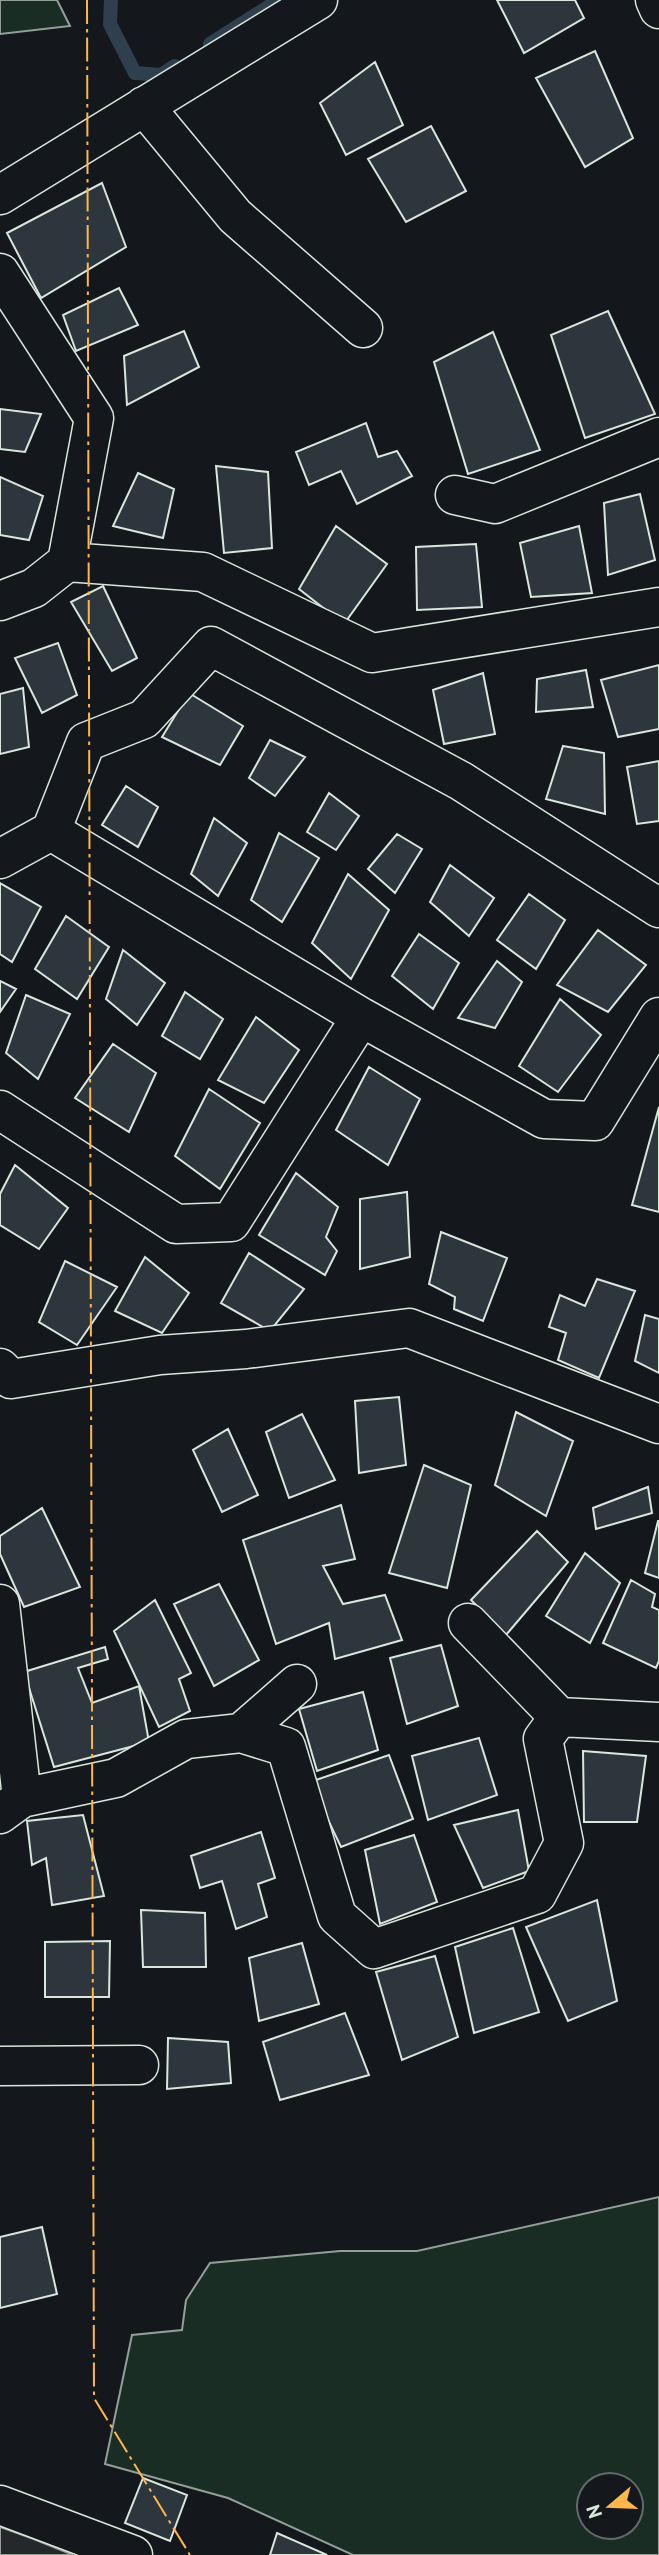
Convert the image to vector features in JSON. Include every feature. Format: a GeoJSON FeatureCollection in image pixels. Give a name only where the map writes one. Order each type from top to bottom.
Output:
{"type":"FeatureCollection","features":[{"type":"Feature","properties":{"kind":"street"},"geometry":{"type":"LineString","coordinates":[[0,195],[318,0]]}},
{"type":"Feature","properties":{"kind":"street"},"geometry":{"type":"LineString","coordinates":[[654,0],[659,9]]}},
{"type":"Feature","properties":{"kind":"street"},"geometry":{"type":"LineString","coordinates":[[144,106],[235,216],[363,328]]}},
{"type":"Feature","properties":{"kind":"street"},"geometry":{"type":"LineString","coordinates":[[0,273],[94,418],[67,562],[34,588],[0,601]]}},
{"type":"Feature","properties":{"kind":"street"},"geometry":{"type":"LineString","coordinates":[[454,495],[495,504],[659,437]]}},
{"type":"Feature","properties":{"kind":"street"},"geometry":{"type":"LineString","coordinates":[[67,562],[204,572],[372,653],[659,607]]}},
{"type":"Feature","properties":{"kind":"street"},"geometry":{"type":"LineString","coordinates":[[0,859],[51,831],[86,742],[144,719],[211,646],[461,781],[659,908]]}},
{"type":"Feature","properties":{"kind":"street"},"geometry":{"type":"LineString","coordinates":[[51,831],[361,1017],[544,1119],[595,1121],[659,1017]]}},
{"type":"Feature","properties":{"kind":"street"},"geometry":{"type":"LineString","coordinates":[[0,1110],[176,1224],[231,1222],[361,1017]]}},
{"type":"Feature","properties":{"kind":"street"},"geometry":{"type":"LineString","coordinates":[[0,1368],[11,1379],[160,1355],[246,1349],[410,1328],[659,1424]]}},
{"type":"Feature","properties":{"kind":"street"},"geometry":{"type":"LineString","coordinates":[[0,1604],[11,1806],[116,1777],[186,1739],[241,1733],[286,1747],[337,1916],[374,1950],[537,1894],[564,1843],[543,1739],[559,1717]]}},
{"type":"Feature","properties":{"kind":"street"},"geometry":{"type":"LineString","coordinates":[[468,1623],[559,1717],[659,1721]]}},
{"type":"Feature","properties":{"kind":"street"},"geometry":{"type":"LineString","coordinates":[[241,1733],[297,1684]]}},
{"type":"Feature","properties":{"kind":"street"},"geometry":{"type":"LineString","coordinates":[[0,2066],[139,2066]]}},
{"type":"Feature","properties":{"kind":"street"},"geometry":{"type":"LineString","coordinates":[[0,2505],[133,2555]]}},
{"type":"Feature","properties":{"kind":"green space"},"geometry":{"type":"Polygon","coordinates":[[[0,0],[57,0],[70,26],[0,34],[0,0]]]}},
{"type":"Feature","properties":{"kind":"green space"},"geometry":{"type":"Polygon","coordinates":[[[659,2197],[659,2555],[353,2555],[228,2498],[105,2464],[132,2335],[182,2330],[186,2300],[210,2263],[340,2251],[417,2251],[659,2197]]]}},
{"type":"Feature","properties":{"kind":"shaded area"},"geometry":{"type":"Polygon","coordinates":[[[0,2527],[31,2538],[73,2555],[0,2555],[0,2527]]]}},
{"type":"Feature","properties":{"kind":"building"},"geometry":{"type":"Polygon","coordinates":[[[497,0],[575,0],[584,18],[524,53],[497,0]]]}},
{"type":"Feature","properties":{"kind":"building"},"geometry":{"type":"Polygon","coordinates":[[[595,51],[633,138],[585,167],[536,78],[595,51]]]}},
{"type":"Feature","properties":{"kind":"building"},"geometry":{"type":"Polygon","coordinates":[[[375,62],[403,125],[346,155],[320,103],[375,62]]]}},
{"type":"Feature","properties":{"kind":"building"},"geometry":{"type":"Polygon","coordinates":[[[431,126],[466,191],[406,222],[368,159],[431,126]]]}},
{"type":"Feature","properties":{"kind":"building"},"geometry":{"type":"Polygon","coordinates":[[[102,183],[126,247],[41,298],[7,233],[102,183]]]}},
{"type":"Feature","properties":{"kind":"building"},"geometry":{"type":"Polygon","coordinates":[[[119,288],[138,325],[76,351],[63,315],[119,288]]]}},
{"type":"Feature","properties":{"kind":"building"},"geometry":{"type":"Polygon","coordinates":[[[608,311],[655,414],[585,438],[551,335],[608,311]]]}},
{"type":"Feature","properties":{"kind":"building"},"geometry":{"type":"Polygon","coordinates":[[[184,331],[199,367],[127,405],[124,356],[184,331]]]}},
{"type":"Feature","properties":{"kind":"building"},"geometry":{"type":"Polygon","coordinates":[[[493,332],[540,450],[468,474],[434,362],[493,332]]]}},
{"type":"Feature","properties":{"kind":"building"},"geometry":{"type":"Polygon","coordinates":[[[0,409],[41,414],[25,452],[0,449],[0,409]]]}},
{"type":"Feature","properties":{"kind":"building"},"geometry":{"type":"Polygon","coordinates":[[[366,423],[378,457],[397,451],[412,476],[357,504],[341,471],[309,485],[296,452],[366,423]]]}},
{"type":"Feature","properties":{"kind":"building"},"geometry":{"type":"Polygon","coordinates":[[[216,466],[268,472],[272,548],[224,553],[216,466]]]}},
{"type":"Feature","properties":{"kind":"building"},"geometry":{"type":"Polygon","coordinates":[[[138,473],[174,489],[163,538],[113,526],[138,473]]]}},
{"type":"Feature","properties":{"kind":"building"},"geometry":{"type":"Polygon","coordinates":[[[0,477],[43,496],[29,540],[0,535],[0,477]]]}},
{"type":"Feature","properties":{"kind":"building"},"geometry":{"type":"Polygon","coordinates":[[[640,494],[655,560],[608,575],[604,503],[640,494]]]}},
{"type":"Feature","properties":{"kind":"building"},"geometry":{"type":"Polygon","coordinates":[[[336,526],[387,564],[344,624],[299,589],[336,526]]]}},
{"type":"Feature","properties":{"kind":"building"},"geometry":{"type":"Polygon","coordinates":[[[579,526],[592,593],[531,597],[520,543],[579,526]]]}},
{"type":"Feature","properties":{"kind":"building"},"geometry":{"type":"Polygon","coordinates":[[[476,544],[482,607],[417,610],[416,547],[476,544]]]}},
{"type":"Feature","properties":{"kind":"building"},"geometry":{"type":"Polygon","coordinates":[[[103,586],[137,658],[112,671],[71,602],[103,586]]]}},
{"type":"Feature","properties":{"kind":"building"},"geometry":{"type":"Polygon","coordinates":[[[58,643],[77,695],[42,713],[15,658],[58,643]]]}},
{"type":"Feature","properties":{"kind":"building"},"geometry":{"type":"Polygon","coordinates":[[[659,665],[659,729],[618,737],[601,680],[659,665]]]}},
{"type":"Feature","properties":{"kind":"building"},"geometry":{"type":"Polygon","coordinates":[[[586,670],[593,707],[536,712],[537,679],[586,670]]]}},
{"type":"Feature","properties":{"kind":"building"},"geometry":{"type":"Polygon","coordinates":[[[483,673],[495,734],[444,744],[433,690],[483,673]]]}},
{"type":"Feature","properties":{"kind":"building"},"geometry":{"type":"Polygon","coordinates":[[[23,688],[29,747],[0,754],[0,694],[23,688]]]}},
{"type":"Feature","properties":{"kind":"building"},"geometry":{"type":"Polygon","coordinates":[[[189,693],[243,726],[220,765],[162,737],[189,693]]]}},
{"type":"Feature","properties":{"kind":"building"},"geometry":{"type":"Polygon","coordinates":[[[270,740],[305,757],[275,796],[249,778],[270,740]]]}},
{"type":"Feature","properties":{"kind":"building"},"geometry":{"type":"Polygon","coordinates":[[[563,746],[604,753],[605,814],[546,799],[563,746]]]}},
{"type":"Feature","properties":{"kind":"building"},"geometry":{"type":"Polygon","coordinates":[[[659,761],[659,821],[637,824],[627,767],[659,761]]]}},
{"type":"Feature","properties":{"kind":"building"},"geometry":{"type":"Polygon","coordinates":[[[126,786],[158,807],[138,847],[102,825],[126,786]]]}},
{"type":"Feature","properties":{"kind":"building"},"geometry":{"type":"Polygon","coordinates":[[[329,793],[359,816],[336,850],[307,832],[329,793]]]}},
{"type":"Feature","properties":{"kind":"building"},"geometry":{"type":"Polygon","coordinates":[[[214,818],[247,843],[218,896],[191,874],[214,818]]]}},
{"type":"Feature","properties":{"kind":"building"},"geometry":{"type":"Polygon","coordinates":[[[279,833],[319,858],[282,922],[251,900],[279,833]]]}},
{"type":"Feature","properties":{"kind":"building"},"geometry":{"type":"Polygon","coordinates":[[[397,834],[422,849],[395,893],[368,869],[397,834]]]}},
{"type":"Feature","properties":{"kind":"building"},"geometry":{"type":"Polygon","coordinates":[[[450,865],[494,898],[469,936],[430,902],[450,865]]]}},
{"type":"Feature","properties":{"kind":"building"},"geometry":{"type":"Polygon","coordinates":[[[348,874],[389,910],[351,979],[312,943],[348,874]]]}},
{"type":"Feature","properties":{"kind":"building"},"geometry":{"type":"Polygon","coordinates":[[[0,883],[41,907],[12,962],[0,954],[0,883]]]}},
{"type":"Feature","properties":{"kind":"building"},"geometry":{"type":"Polygon","coordinates":[[[529,894],[565,920],[536,969],[497,940],[529,894]]]}},
{"type":"Feature","properties":{"kind":"building"},"geometry":{"type":"Polygon","coordinates":[[[66,916],[109,947],[77,999],[35,969],[66,916]]]}},
{"type":"Feature","properties":{"kind":"building"},"geometry":{"type":"Polygon","coordinates":[[[598,930],[646,965],[608,1012],[557,985],[598,930]]]}},
{"type":"Feature","properties":{"kind":"building"},"geometry":{"type":"Polygon","coordinates":[[[419,934],[459,963],[433,1009],[392,976],[419,934]]]}},
{"type":"Feature","properties":{"kind":"building"},"geometry":{"type":"Polygon","coordinates":[[[123,950],[165,983],[137,1025],[106,999],[123,950]]]}},
{"type":"Feature","properties":{"kind":"building"},"geometry":{"type":"Polygon","coordinates":[[[497,961],[522,982],[495,1028],[458,1018],[497,961]]]}},
{"type":"Feature","properties":{"kind":"building"},"geometry":{"type":"Polygon","coordinates":[[[0,981],[16,989],[0,1012],[0,981]]]}},
{"type":"Feature","properties":{"kind":"building"},"geometry":{"type":"Polygon","coordinates":[[[185,992],[223,1019],[200,1059],[162,1036],[185,992]]]}},
{"type":"Feature","properties":{"kind":"building"},"geometry":{"type":"Polygon","coordinates":[[[26,995],[70,1014],[38,1079],[6,1053],[26,995]]]}},
{"type":"Feature","properties":{"kind":"building"},"geometry":{"type":"Polygon","coordinates":[[[560,999],[601,1035],[558,1092],[519,1066],[560,999]]]}},
{"type":"Feature","properties":{"kind":"building"},"geometry":{"type":"Polygon","coordinates":[[[256,1017],[299,1050],[264,1103],[218,1080],[256,1017]]]}},
{"type":"Feature","properties":{"kind":"building"},"geometry":{"type":"Polygon","coordinates":[[[113,1044],[156,1073],[129,1132],[75,1098],[113,1044]]]}},
{"type":"Feature","properties":{"kind":"building"},"geometry":{"type":"Polygon","coordinates":[[[369,1067],[420,1099],[388,1165],[336,1130],[369,1067]]]}},
{"type":"Feature","properties":{"kind":"building"},"geometry":{"type":"Polygon","coordinates":[[[209,1089],[260,1123],[220,1189],[175,1156],[209,1089]]]}},
{"type":"Feature","properties":{"kind":"building"},"geometry":{"type":"Polygon","coordinates":[[[659,1107],[659,1212],[632,1205],[659,1107]]]}},
{"type":"Feature","properties":{"kind":"building"},"geometry":{"type":"Polygon","coordinates":[[[15,1165],[68,1208],[39,1249],[0,1225],[0,1194],[15,1165]]]}},
{"type":"Feature","properties":{"kind":"building"},"geometry":{"type":"Polygon","coordinates":[[[296,1173],[338,1207],[326,1237],[337,1251],[325,1275],[259,1235],[296,1173]]]}},
{"type":"Feature","properties":{"kind":"building"},"geometry":{"type":"Polygon","coordinates":[[[407,1192],[410,1257],[360,1269],[360,1199],[407,1192]]]}},
{"type":"Feature","properties":{"kind":"building"},"geometry":{"type":"Polygon","coordinates":[[[441,1232],[507,1258],[483,1321],[454,1309],[455,1297],[429,1284],[441,1232]]]}},
{"type":"Feature","properties":{"kind":"building"},"geometry":{"type":"Polygon","coordinates":[[[249,1253],[304,1289],[270,1331],[221,1303],[249,1253]]]}},
{"type":"Feature","properties":{"kind":"building"},"geometry":{"type":"Polygon","coordinates":[[[145,1257],[189,1293],[162,1333],[115,1311],[145,1257]]]}},
{"type":"Feature","properties":{"kind":"building"},"geometry":{"type":"Polygon","coordinates":[[[65,1261],[117,1287],[77,1345],[39,1322],[65,1261]]]}},
{"type":"Feature","properties":{"kind":"building"},"geometry":{"type":"Polygon","coordinates":[[[597,1279],[635,1291],[599,1378],[558,1360],[566,1333],[549,1327],[560,1295],[585,1306],[597,1279]]]}},
{"type":"Feature","properties":{"kind":"building"},"geometry":{"type":"Polygon","coordinates":[[[645,1315],[659,1319],[659,1373],[635,1361],[645,1315]]]}},
{"type":"Feature","properties":{"kind":"building"},"geometry":{"type":"Polygon","coordinates":[[[399,1397],[406,1465],[359,1473],[355,1401],[399,1397]]]}},
{"type":"Feature","properties":{"kind":"building"},"geometry":{"type":"Polygon","coordinates":[[[516,1412],[573,1441],[546,1516],[495,1485],[516,1412]]]}},
{"type":"Feature","properties":{"kind":"building"},"geometry":{"type":"Polygon","coordinates":[[[302,1414],[335,1480],[289,1498],[266,1432],[302,1414]]]}},
{"type":"Feature","properties":{"kind":"building"},"geometry":{"type":"Polygon","coordinates":[[[228,1429],[258,1495],[222,1512],[193,1450],[228,1429]]]}},
{"type":"Feature","properties":{"kind":"building"},"geometry":{"type":"Polygon","coordinates":[[[424,1465],[471,1485],[447,1588],[389,1573],[424,1465]]]}},
{"type":"Feature","properties":{"kind":"building"},"geometry":{"type":"Polygon","coordinates":[[[648,1487],[652,1513],[596,1529],[593,1508],[648,1487]]]}},
{"type":"Feature","properties":{"kind":"building"},"geometry":{"type":"Polygon","coordinates":[[[341,1505],[355,1559],[323,1566],[343,1604],[385,1595],[402,1640],[335,1659],[329,1623],[276,1644],[243,1540],[341,1505]]]}},
{"type":"Feature","properties":{"kind":"building"},"geometry":{"type":"Polygon","coordinates":[[[42,1508],[80,1587],[24,1607],[0,1554],[0,1536],[42,1508]]]}},
{"type":"Feature","properties":{"kind":"building"},"geometry":{"type":"Polygon","coordinates":[[[659,1521],[659,1578],[645,1573],[659,1521]]]}},
{"type":"Feature","properties":{"kind":"building"},"geometry":{"type":"Polygon","coordinates":[[[537,1531],[568,1562],[506,1635],[471,1600],[537,1531]]]}},
{"type":"Feature","properties":{"kind":"building"},"geometry":{"type":"Polygon","coordinates":[[[585,1553],[620,1583],[590,1643],[546,1616],[585,1553]]]}},
{"type":"Feature","properties":{"kind":"building"},"geometry":{"type":"Polygon","coordinates":[[[631,1580],[655,1594],[652,1607],[659,1610],[659,1661],[656,1668],[603,1643],[631,1580]]]}},
{"type":"Feature","properties":{"kind":"building"},"geometry":{"type":"Polygon","coordinates":[[[219,1584],[259,1660],[214,1686],[174,1604],[219,1584]]]}},
{"type":"Feature","properties":{"kind":"building"},"geometry":{"type":"Polygon","coordinates":[[[155,1600],[191,1673],[179,1679],[190,1711],[159,1727],[114,1631],[155,1600]]]}},
{"type":"Feature","properties":{"kind":"building"},"geometry":{"type":"Polygon","coordinates":[[[441,1645],[458,1706],[407,1724],[390,1658],[441,1645]]]}},
{"type":"Feature","properties":{"kind":"building"},"geometry":{"type":"Polygon","coordinates":[[[105,1647],[108,1659],[78,1668],[92,1703],[139,1686],[149,1742],[54,1767],[24,1672],[105,1647]]]}},
{"type":"Feature","properties":{"kind":"building"},"geometry":{"type":"Polygon","coordinates":[[[363,1692],[378,1750],[317,1771],[299,1709],[363,1692]]]}},
{"type":"Feature","properties":{"kind":"building"},"geometry":{"type":"Polygon","coordinates":[[[479,1738],[497,1795],[428,1820],[412,1756],[479,1738]]]}},
{"type":"Feature","properties":{"kind":"building"},"geometry":{"type":"Polygon","coordinates":[[[583,1751],[646,1756],[637,1822],[584,1822],[583,1751]]]}},
{"type":"Feature","properties":{"kind":"building"},"geometry":{"type":"Polygon","coordinates":[[[389,1755],[413,1819],[341,1847],[310,1782],[389,1755]]]}},
{"type":"Feature","properties":{"kind":"building"},"geometry":{"type":"Polygon","coordinates":[[[518,1810],[529,1871],[483,1888],[454,1825],[518,1810]]]}},
{"type":"Feature","properties":{"kind":"building"},"geometry":{"type":"Polygon","coordinates":[[[83,1815],[104,1896],[52,1905],[46,1858],[32,1865],[27,1821],[83,1815]]]}},
{"type":"Feature","properties":{"kind":"building"},"geometry":{"type":"Polygon","coordinates":[[[261,1832],[275,1878],[258,1884],[267,1917],[236,1929],[222,1881],[200,1888],[191,1856],[261,1832]]]}},
{"type":"Feature","properties":{"kind":"building"},"geometry":{"type":"Polygon","coordinates":[[[414,1835],[437,1902],[380,1924],[365,1850],[414,1835]]]}},
{"type":"Feature","properties":{"kind":"building"},"geometry":{"type":"Polygon","coordinates":[[[597,1900],[617,2001],[568,2021],[526,1927],[597,1900]]]}},
{"type":"Feature","properties":{"kind":"building"},"geometry":{"type":"Polygon","coordinates":[[[141,1910],[205,1913],[206,1967],[143,1967],[141,1910]]]}},
{"type":"Feature","properties":{"kind":"building"},"geometry":{"type":"Polygon","coordinates":[[[513,1928],[539,2012],[474,2033],[455,1947],[513,1928]]]}},
{"type":"Feature","properties":{"kind":"building"},"geometry":{"type":"Polygon","coordinates":[[[110,1941],[109,1997],[45,1997],[45,1942],[110,1941]]]}},
{"type":"Feature","properties":{"kind":"building"},"geometry":{"type":"Polygon","coordinates":[[[302,1943],[319,2004],[259,2021],[249,1958],[302,1943]]]}},
{"type":"Feature","properties":{"kind":"building"},"geometry":{"type":"Polygon","coordinates":[[[435,1956],[458,2037],[402,2060],[376,1972],[435,1956]]]}},
{"type":"Feature","properties":{"kind":"building"},"geometry":{"type":"Polygon","coordinates":[[[345,2013],[369,2075],[280,2100],[263,2042],[345,2013]]]}},
{"type":"Feature","properties":{"kind":"building"},"geometry":{"type":"Polygon","coordinates":[[[168,2038],[228,2042],[231,2083],[167,2089],[168,2038]]]}},
{"type":"Feature","properties":{"kind":"building"},"geometry":{"type":"Polygon","coordinates":[[[42,2227],[57,2294],[0,2308],[0,2237],[42,2227]]]}},
{"type":"Feature","properties":{"kind":"building"},"geometry":{"type":"Polygon","coordinates":[[[143,2478],[187,2495],[170,2541],[125,2523],[143,2478]]]}},
{"type":"Feature","properties":{"kind":"building"},"geometry":{"type":"Polygon","coordinates":[[[277,2533],[327,2555],[270,2555],[277,2533]]]}},
{"type":"Feature","properties":{"kind":"waterway"},"geometry":{"type":"LineString","coordinates":[[111,0],[110,24],[135,73],[161,75],[175,66]]}},
{"type":"Feature","properties":{"kind":"waterway"},"geometry":{"type":"LineString","coordinates":[[210,44],[279,0]]}},
{"type":"Feature","properties":{"kind":"power"},"geometry":{"type":"LineString","coordinates":[[87,0],[94,2398],[190,2555]]}}]}
